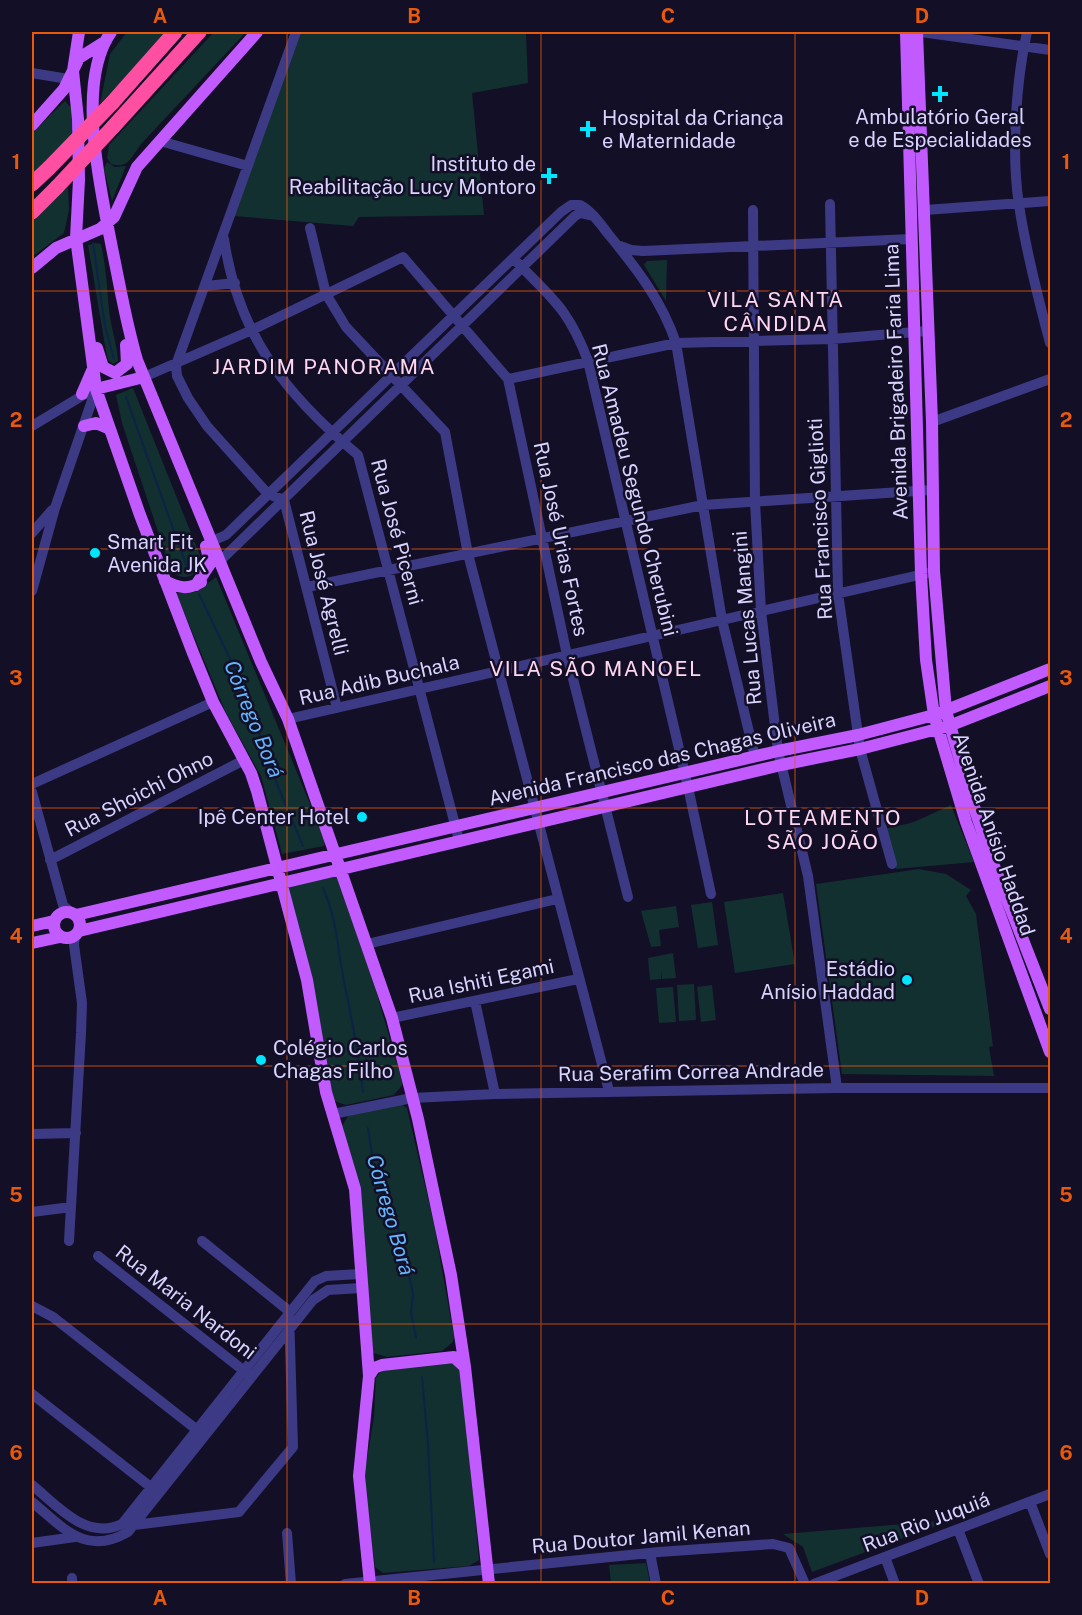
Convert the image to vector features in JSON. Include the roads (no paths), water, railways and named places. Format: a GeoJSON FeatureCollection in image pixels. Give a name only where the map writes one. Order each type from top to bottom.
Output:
{"type":"FeatureCollection","features":[{"type":"Feature","properties":{"kind":"highway"},"geometry":{"type":"LineString","coordinates":[[32,184],[112,103],[175,32]]}},
{"type":"Feature","properties":{"kind":"highway"},"geometry":{"type":"LineString","coordinates":[[32,212],[199,32]]}},
{"type":"Feature","properties":{"kind":"main road"},"geometry":{"type":"LineString","coordinates":[[79,32],[71,75],[80,180],[76,238],[96,389],[165,581],[213,702],[244,760],[257,791],[307,980],[326,1092],[355,1190],[369,1376],[359,1476],[370,1582]]}},
{"type":"Feature","properties":{"kind":"main road"},"geometry":{"type":"LineString","coordinates":[[111,32],[102,44],[93,99],[96,165],[129,333],[144,377],[288,719],[342,867],[392,1018],[435,1195],[462,1345],[489,1584]]}},
{"type":"Feature","properties":{"kind":"main road"},"geometry":{"type":"LineString","coordinates":[[32,125],[57,98],[79,58],[118,32]]}},
{"type":"Feature","properties":{"kind":"main road"},"geometry":{"type":"LineString","coordinates":[[32,268],[56,249],[107,223],[114,217],[138,167],[257,32]]}},
{"type":"Feature","properties":{"kind":"main road","name":"Avenida Brigadeiro Faria Lima"},"geometry":{"type":"LineString","coordinates":[[906,32],[914,332],[925,490],[928,573],[940,713],[944,728]]}},
{"type":"Feature","properties":{"kind":"main road","name":"Avenida Brigadeiro Faria Lima"},"geometry":{"type":"LineString","coordinates":[[919,32],[927,331],[932,422],[925,490]]}},
{"type":"Feature","properties":{"kind":"main road"},"geometry":{"type":"LineString","coordinates":[[911,239],[925,238]]}},
{"type":"Feature","properties":{"kind":"main road"},"geometry":{"type":"LineString","coordinates":[[87,322],[95,334],[99,359],[103,367],[112,372],[120,372],[126,367],[129,333]]}},
{"type":"Feature","properties":{"kind":"main road"},"geometry":{"type":"LineString","coordinates":[[82,394],[89,384],[93,367]]}},
{"type":"Feature","properties":{"kind":"main road"},"geometry":{"type":"LineString","coordinates":[[96,389],[144,377]]}},
{"type":"Feature","properties":{"kind":"main road"},"geometry":{"type":"LineString","coordinates":[[919,423],[932,422]]}},
{"type":"Feature","properties":{"kind":"main road"},"geometry":{"type":"LineString","coordinates":[[84,426],[100,423],[110,429]]}},
{"type":"Feature","properties":{"kind":"main road"},"geometry":{"type":"LineString","coordinates":[[196,585],[210,564],[203,518]]}},
{"type":"Feature","properties":{"kind":"main road"},"geometry":{"type":"LineString","coordinates":[[165,581],[180,588],[196,585],[220,561]]}},
{"type":"Feature","properties":{"kind":"main road","name":"Avenida Francisco das Chagas Oliveira"},"geometry":{"type":"LineString","coordinates":[[32,926],[64,913],[276,869],[778,751],[858,735],[940,713],[1050,669]]}},
{"type":"Feature","properties":{"kind":"main road","name":"Avenida Francisco das Chagas Oliveira"},"geometry":{"type":"LineString","coordinates":[[32,942],[70,937],[342,867],[944,728],[1050,686]]}},
{"type":"Feature","properties":{"kind":"main road"},"geometry":{"type":"LineString","coordinates":[[1000,689],[1007,703]]}},
{"type":"Feature","properties":{"kind":"main road","name":"Avenida Anísio Haddad"},"geometry":{"type":"LineString","coordinates":[[944,728],[1050,1052]]}},
{"type":"Feature","properties":{"kind":"main road","name":"Avenida Anísio Haddad"},"geometry":{"type":"LineString","coordinates":[[989,868],[1050,1009]]}},
{"type":"Feature","properties":{"kind":"main road"},"geometry":{"type":"LineString","coordinates":[[253,874],[256,888]]}},
{"type":"Feature","properties":{"kind":"main road"},"geometry":{"type":"LineString","coordinates":[[64,913],[80,923],[70,937],[54,930],[64,913]]}},
{"type":"Feature","properties":{"kind":"main road"},"geometry":{"type":"LineString","coordinates":[[454,1357],[462,1345]]}},
{"type":"Feature","properties":{"kind":"main road"},"geometry":{"type":"LineString","coordinates":[[367,1354],[382,1365]]}},
{"type":"Feature","properties":{"kind":"main road"},"geometry":{"type":"LineString","coordinates":[[369,1376],[374,1368],[382,1365],[454,1357],[465,1367]]}},
{"type":"Feature","properties":{"kind":"street"},"geometry":{"type":"LineString","coordinates":[[176,365],[296,32]]}},
{"type":"Feature","properties":{"kind":"street"},"geometry":{"type":"LineString","coordinates":[[919,32],[1050,50]]}},
{"type":"Feature","properties":{"kind":"street"},"geometry":{"type":"LineString","coordinates":[[1027,32],[1017,146],[1019,204],[1050,343]]}},
{"type":"Feature","properties":{"kind":"street"},"geometry":{"type":"LineString","coordinates":[[32,73],[71,75]]}},
{"type":"Feature","properties":{"kind":"street"},"geometry":{"type":"LineString","coordinates":[[160,141],[248,166]]}},
{"type":"Feature","properties":{"kind":"street"},"geometry":{"type":"LineString","coordinates":[[925,210],[1050,201]]}},
{"type":"Feature","properties":{"kind":"street","name":"Rua Francisco Giglioti"},"geometry":{"type":"LineString","coordinates":[[830,204],[838,593],[860,749],[892,864]]}},
{"type":"Feature","properties":{"kind":"street"},"geometry":{"type":"LineString","coordinates":[[212,541],[226,535],[567,207],[580,205],[594,216],[639,273],[668,319],[676,343],[722,620],[755,757]]}},
{"type":"Feature","properties":{"kind":"street","name":"Rua Lucas Mangini"},"geometry":{"type":"LineString","coordinates":[[753,210],[755,502],[761,611],[778,751],[808,876],[837,1088]]}},
{"type":"Feature","properties":{"kind":"street"},"geometry":{"type":"LineString","coordinates":[[220,561],[575,216],[580,213],[594,216]]}},
{"type":"Feature","properties":{"kind":"street"},"geometry":{"type":"LineString","coordinates":[[310,228],[326,294],[346,327],[445,432],[468,554],[609,1091]]}},
{"type":"Feature","properties":{"kind":"street","name":"Rua José Picerni"},"geometry":{"type":"LineString","coordinates":[[224,235],[227,259],[235,283],[252,330],[266,359],[285,386],[331,433],[358,455],[459,840]]}},
{"type":"Feature","properties":{"kind":"street"},"geometry":{"type":"LineString","coordinates":[[617,244],[631,250],[643,251],[911,239]]}},
{"type":"Feature","properties":{"kind":"street"},"geometry":{"type":"LineString","coordinates":[[639,273],[637,260],[643,251]]}},
{"type":"Feature","properties":{"kind":"street"},"geometry":{"type":"LineString","coordinates":[[144,377],[252,330],[403,257],[508,379],[676,343],[832,339],[927,331]]}},
{"type":"Feature","properties":{"kind":"street","name":"Rua Amadeu Segundo Cherubini"},"geometry":{"type":"LineString","coordinates":[[513,258],[564,310],[575,328],[588,361],[685,773],[711,894]]}},
{"type":"Feature","properties":{"kind":"street"},"geometry":{"type":"LineString","coordinates":[[206,286],[235,283]]}},
{"type":"Feature","properties":{"kind":"street","name":"Rua José Agrelli"},"geometry":{"type":"LineString","coordinates":[[176,365],[177,376],[188,398],[207,426],[268,494],[284,500],[338,708]]}},
{"type":"Feature","properties":{"kind":"street","name":"Rua José Urias Fortes"},"geometry":{"type":"LineString","coordinates":[[508,379],[567,655],[628,897]]}},
{"type":"Feature","properties":{"kind":"street"},"geometry":{"type":"LineString","coordinates":[[932,422],[1050,379]]}},
{"type":"Feature","properties":{"kind":"street"},"geometry":{"type":"LineString","coordinates":[[32,426],[82,394],[96,389]]}},
{"type":"Feature","properties":{"kind":"street"},"geometry":{"type":"LineString","coordinates":[[32,591],[55,508],[96,389]]}},
{"type":"Feature","properties":{"kind":"street"},"geometry":{"type":"LineString","coordinates":[[307,587],[703,505],[925,490]]}},
{"type":"Feature","properties":{"kind":"street"},"geometry":{"type":"LineString","coordinates":[[32,533],[55,508]]}},
{"type":"Feature","properties":{"kind":"street"},"geometry":{"type":"LineString","coordinates":[[32,544],[42,552]]}},
{"type":"Feature","properties":{"kind":"street","name":"Rua Adib Buchala"},"geometry":{"type":"LineString","coordinates":[[288,719],[928,573]]}},
{"type":"Feature","properties":{"kind":"street"},"geometry":{"type":"LineString","coordinates":[[32,784],[213,702]]}},
{"type":"Feature","properties":{"kind":"street","name":"Rua Shoichi Ohno"},"geometry":{"type":"LineString","coordinates":[[50,860],[244,760]]}},
{"type":"Feature","properties":{"kind":"street"},"geometry":{"type":"LineString","coordinates":[[32,792],[64,913]]}},
{"type":"Feature","properties":{"kind":"street"},"geometry":{"type":"LineString","coordinates":[[367,944],[557,899]]}},
{"type":"Feature","properties":{"kind":"street"},"geometry":{"type":"LineString","coordinates":[[69,1241],[82,1003],[70,937]]}},
{"type":"Feature","properties":{"kind":"street","name":"Rua Ishiti Egami"},"geometry":{"type":"LineString","coordinates":[[392,1018],[578,979]]}},
{"type":"Feature","properties":{"kind":"street"},"geometry":{"type":"LineString","coordinates":[[475,1001],[495,1094]]}},
{"type":"Feature","properties":{"kind":"street","name":"Rua Serafim Correa Andrade"},"geometry":{"type":"LineString","coordinates":[[333,1114],[412,1098],[495,1094],[837,1088],[1050,1088]]}},
{"type":"Feature","properties":{"kind":"street"},"geometry":{"type":"LineString","coordinates":[[32,1134],[76,1133]]}},
{"type":"Feature","properties":{"kind":"street"},"geometry":{"type":"LineString","coordinates":[[32,1212],[71,1208]]}},
{"type":"Feature","properties":{"kind":"street"},"geometry":{"type":"LineString","coordinates":[[202,1241],[289,1311]]}},
{"type":"Feature","properties":{"kind":"street","name":"Rua Maria Nardoni"},"geometry":{"type":"LineString","coordinates":[[98,1256],[248,1374]]}},
{"type":"Feature","properties":{"kind":"street"},"geometry":{"type":"LineString","coordinates":[[248,1374],[289,1311],[315,1281],[326,1276],[360,1274]]}},
{"type":"Feature","properties":{"kind":"street"},"geometry":{"type":"LineString","coordinates":[[315,1281],[323,1292]]}},
{"type":"Feature","properties":{"kind":"street"},"geometry":{"type":"LineString","coordinates":[[118,1526],[156,1491],[248,1374],[313,1300],[323,1292],[361,1288]]}},
{"type":"Feature","properties":{"kind":"street"},"geometry":{"type":"LineString","coordinates":[[32,1306],[53,1317],[201,1433]]}},
{"type":"Feature","properties":{"kind":"street"},"geometry":{"type":"LineString","coordinates":[[32,1485],[76,1521],[91,1529],[104,1530],[118,1526],[239,1512],[293,1447],[289,1311]]}},
{"type":"Feature","properties":{"kind":"street"},"geometry":{"type":"LineString","coordinates":[[32,1394],[156,1491]]}},
{"type":"Feature","properties":{"kind":"street"},"geometry":{"type":"LineString","coordinates":[[32,1543],[68,1536],[93,1542],[123,1536],[137,1524],[152,1504],[156,1491]]}},
{"type":"Feature","properties":{"kind":"street","name":"Rua Rio Juquiá"},"geometry":{"type":"LineString","coordinates":[[814,1584],[1050,1494]]}},
{"type":"Feature","properties":{"kind":"street"},"geometry":{"type":"LineString","coordinates":[[32,1502],[68,1536]]}},
{"type":"Feature","properties":{"kind":"street"},"geometry":{"type":"LineString","coordinates":[[1030,1502],[1050,1554]]}},
{"type":"Feature","properties":{"kind":"street"},"geometry":{"type":"LineString","coordinates":[[152,1504],[161,1521]]}},
{"type":"Feature","properties":{"kind":"street"},"geometry":{"type":"LineString","coordinates":[[68,1536],[76,1521]]}},
{"type":"Feature","properties":{"kind":"street"},"geometry":{"type":"LineString","coordinates":[[958,1529],[979,1584]]}},
{"type":"Feature","properties":{"kind":"street"},"geometry":{"type":"LineString","coordinates":[[287,1533],[291,1584]]}},
{"type":"Feature","properties":{"kind":"street","name":"Rua Doutor Jamil Kenan"},"geometry":{"type":"LineString","coordinates":[[345,1584],[650,1553],[773,1544],[782,1544],[794,1554],[805,1584]]}},
{"type":"Feature","properties":{"kind":"street"},"geometry":{"type":"LineString","coordinates":[[650,1553],[656,1584]]}},
{"type":"Feature","properties":{"kind":"street"},"geometry":{"type":"LineString","coordinates":[[885,1557],[895,1584]]}},
{"type":"Feature","properties":{"kind":"waterway","name":"Córrego Borá"},"geometry":{"type":"LineString","coordinates":[[93,243],[105,326],[114,359]]}},
{"type":"Feature","properties":{"kind":"waterway","name":"Córrego Borá"},"geometry":{"type":"LineString","coordinates":[[126,397],[188,570]]}},
{"type":"Feature","properties":{"kind":"waterway","name":"Córrego Borá"},"geometry":{"type":"LineString","coordinates":[[199,594],[242,684],[277,784],[303,846]]}},
{"type":"Feature","properties":{"kind":"waterway","name":"Córrego Borá"},"geometry":{"type":"LineString","coordinates":[[323,888],[335,926],[363,1092]]}},
{"type":"Feature","properties":{"kind":"waterway","name":"Córrego Borá"},"geometry":{"type":"LineString","coordinates":[[368,1128],[375,1174],[393,1211],[401,1238],[413,1294],[411,1312],[416,1338]]}},
{"type":"Feature","properties":{"kind":"waterway","name":"Córrego Borá"},"geometry":{"type":"LineString","coordinates":[[422,1377],[434,1562]]}},
{"type":"Feature","properties":{"kind":"place","name":"Ambulatório Geral e de Especialidades"},"geometry":{"type":"Point","coordinates":[940,94]}},
{"type":"Feature","properties":{"kind":"place","name":"Hospital da Criança e Maternidade"},"geometry":{"type":"Point","coordinates":[588,129]}},
{"type":"Feature","properties":{"kind":"place","name":"Instituto de Reabilitação Lucy Montoro"},"geometry":{"type":"Point","coordinates":[549,176]}},
{"type":"Feature","properties":{"kind":"place","name":"Smart Fit Avenida JK"},"geometry":{"type":"Point","coordinates":[95,553]}},
{"type":"Feature","properties":{"kind":"place","name":"Ipê Center Hotel"},"geometry":{"type":"Point","coordinates":[362,817]}},
{"type":"Feature","properties":{"kind":"place","name":"Estádio Anísio Haddad"},"geometry":{"type":"Point","coordinates":[907,980]}},
{"type":"Feature","properties":{"kind":"place","name":"Colégio Carlos Chagas Filho"},"geometry":{"type":"Point","coordinates":[261,1060]}},
{"type":"Feature","properties":{"kind":"district","name":"VILA SANTA CÂNDIDA"},"geometry":{"type":"Point","coordinates":[776,311]}},
{"type":"Feature","properties":{"kind":"district","name":"JARDIM PANORAMA"},"geometry":{"type":"Point","coordinates":[324,366]}},
{"type":"Feature","properties":{"kind":"district","name":"VILA SÃO MANOEL"},"geometry":{"type":"Point","coordinates":[596,668]}},
{"type":"Feature","properties":{"kind":"district","name":"LOTEAMENTO SÃO JOÃO"},"geometry":{"type":"Point","coordinates":[823,829]}}]}
